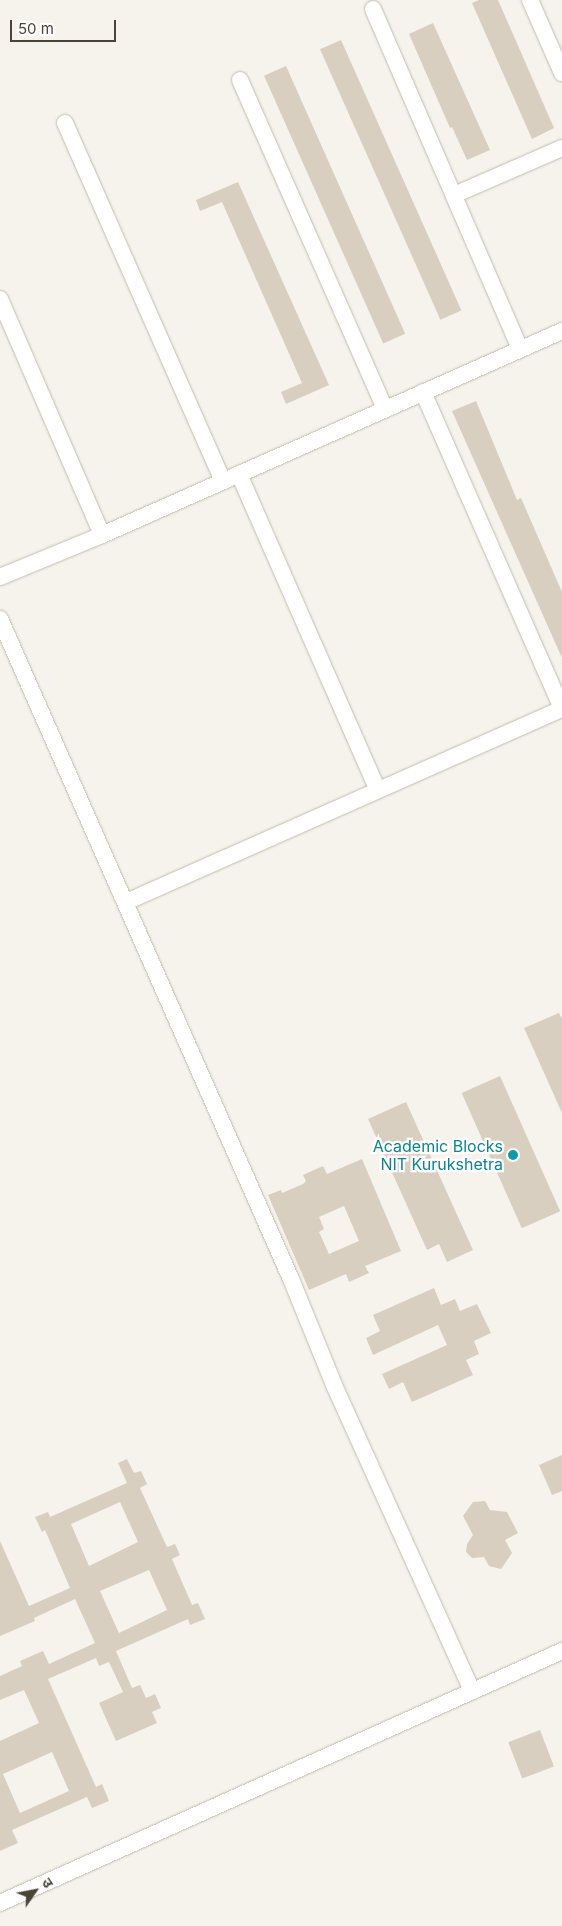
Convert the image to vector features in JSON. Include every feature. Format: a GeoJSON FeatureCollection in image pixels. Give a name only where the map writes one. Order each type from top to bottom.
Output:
{"type":"FeatureCollection","features":[{"type":"Feature","properties":{"kind":"street"},"geometry":{"type":"LineString","coordinates":[[530,0],[562,72]]}},
{"type":"Feature","properties":{"kind":"street"},"geometry":{"type":"LineString","coordinates":[[373,9],[520,349]]}},
{"type":"Feature","properties":{"kind":"street"},"geometry":{"type":"LineString","coordinates":[[240,80],[385,409]]}},
{"type":"Feature","properties":{"kind":"street"},"geometry":{"type":"LineString","coordinates":[[65,123],[223,481]]}},
{"type":"Feature","properties":{"kind":"street"},"geometry":{"type":"LineString","coordinates":[[454,195],[562,148]]}},
{"type":"Feature","properties":{"kind":"street"},"geometry":{"type":"LineString","coordinates":[[0,299],[102,535]]}},
{"type":"Feature","properties":{"kind":"street"},"geometry":{"type":"LineString","coordinates":[[0,577],[102,535],[562,330]]}},
{"type":"Feature","properties":{"kind":"street"},"geometry":{"type":"LineString","coordinates":[[126,902],[562,709],[423,392]]}},
{"type":"Feature","properties":{"kind":"street"},"geometry":{"type":"LineString","coordinates":[[239,474],[378,790]]}},
{"type":"Feature","properties":{"kind":"street"},"geometry":{"type":"LineString","coordinates":[[0,619],[287,1271],[334,1386],[472,1691]]}},
{"type":"Feature","properties":{"kind":"street"},"geometry":{"type":"LineString","coordinates":[[0,1903],[562,1651]]}},
{"type":"Feature","properties":{"kind":"building"},"geometry":{"type":"Polygon","coordinates":[[[479,0],[498,0],[554,128],[532,139],[472,3],[479,0]]]}},
{"type":"Feature","properties":{"kind":"building"},"geometry":{"type":"Polygon","coordinates":[[[433,23],[490,150],[467,160],[452,127],[450,128],[409,34],[433,23]]]}},
{"type":"Feature","properties":{"kind":"building"},"geometry":{"type":"Polygon","coordinates":[[[341,40],[461,310],[440,320],[320,49],[341,40]]]}},
{"type":"Feature","properties":{"kind":"building"},"geometry":{"type":"Polygon","coordinates":[[[286,66],[405,334],[383,343],[264,76],[286,66]]]}},
{"type":"Feature","properties":{"kind":"building"},"geometry":{"type":"Polygon","coordinates":[[[238,182],[329,385],[286,404],[281,392],[302,383],[222,202],[200,211],[196,200],[238,182]]]}},
{"type":"Feature","properties":{"kind":"building"},"geometry":{"type":"Polygon","coordinates":[[[476,401],[517,500],[521,498],[562,592],[562,658],[452,411],[476,401]]]}},
{"type":"Feature","properties":{"kind":"building"},"geometry":{"type":"Polygon","coordinates":[[[559,1013],[562,1019],[562,1113],[524,1028],[559,1013]]]}},
{"type":"Feature","properties":{"kind":"building"},"geometry":{"type":"Polygon","coordinates":[[[500,1076],[560,1211],[522,1228],[462,1093],[500,1076]]]}},
{"type":"Feature","properties":{"kind":"building"},"geometry":{"type":"Polygon","coordinates":[[[406,1102],[473,1250],[447,1262],[439,1244],[427,1250],[368,1119],[406,1102]]]}},
{"type":"Feature","properties":{"kind":"building"},"geometry":{"type":"Polygon","coordinates":[[[362,1159],[401,1251],[365,1266],[369,1273],[349,1282],[346,1274],[309,1290],[268,1195],[281,1190],[282,1193],[303,1184],[306,1181],[303,1175],[323,1166],[327,1174],[362,1159]],[[344,1206],[319,1217],[324,1229],[319,1232],[329,1254],[359,1241],[344,1206]]]}},
{"type":"Feature","properties":{"kind":"building"},"geometry":{"type":"Polygon","coordinates":[[[434,1288],[441,1305],[455,1299],[460,1311],[477,1304],[491,1333],[474,1341],[479,1354],[466,1360],[473,1375],[412,1402],[403,1382],[389,1389],[382,1374],[447,1345],[438,1325],[373,1355],[366,1338],[380,1331],[373,1315],[434,1288]]]}},
{"type":"Feature","properties":{"kind":"building"},"geometry":{"type":"Polygon","coordinates":[[[562,1455],[562,1491],[552,1495],[539,1465],[562,1455]]]}},
{"type":"Feature","properties":{"kind":"building"},"geometry":{"type":"Polygon","coordinates":[[[127,1459],[134,1473],[141,1471],[147,1484],[140,1488],[167,1547],[175,1544],[180,1555],[172,1559],[192,1605],[198,1603],[205,1619],[190,1625],[188,1619],[116,1651],[132,1688],[140,1685],[146,1698],[155,1694],[161,1708],[152,1712],[157,1723],[116,1741],[99,1703],[123,1692],[109,1662],[99,1666],[96,1658],[48,1679],[96,1787],[102,1784],[109,1801],[92,1808],[87,1797],[12,1830],[18,1843],[0,1851],[0,1741],[39,1723],[24,1690],[0,1700],[0,1676],[22,1666],[20,1661],[43,1651],[49,1664],[95,1643],[75,1599],[34,1618],[35,1621],[0,1636],[0,1541],[29,1606],[70,1588],[45,1530],[42,1532],[35,1517],[48,1512],[50,1517],[127,1483],[118,1463],[127,1459]],[[120,1502],[71,1524],[89,1566],[138,1542],[120,1502]],[[149,1570],[100,1591],[119,1633],[167,1610],[149,1570]],[[52,1752],[3,1774],[20,1813],[69,1791],[52,1752]]]}},
{"type":"Feature","properties":{"kind":"building"},"geometry":{"type":"Polygon","coordinates":[[[485,1501],[490,1510],[507,1512],[518,1533],[505,1540],[512,1553],[501,1569],[489,1566],[484,1557],[472,1558],[466,1552],[467,1544],[473,1535],[463,1516],[473,1502],[485,1501]]]}},
{"type":"Feature","properties":{"kind":"building"},"geometry":{"type":"Polygon","coordinates":[[[540,1730],[554,1766],[522,1779],[508,1742],[540,1730]]]}},
{"type":"Feature","properties":{"kind":"place","name":"Academic Blocks NIT Kurukshetra"},"geometry":{"type":"Point","coordinates":[513,1155]}}]}
